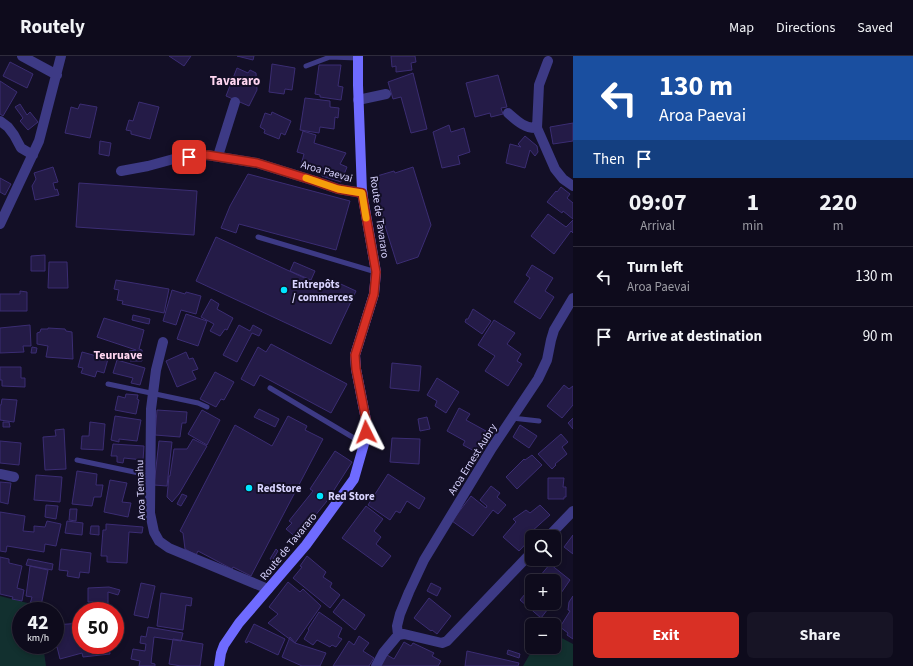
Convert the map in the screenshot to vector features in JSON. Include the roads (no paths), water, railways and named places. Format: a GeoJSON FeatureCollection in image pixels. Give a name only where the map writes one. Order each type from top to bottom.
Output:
{"type":"FeatureCollection","features":[{"type":"Feature","properties":{"kind":"main road","name":"Route de Tavararo"},"geometry":{"type":"LineString","coordinates":[[219,666],[221,653],[239,623],[306,545],[354,479],[364,444],[366,420],[356,369],[355,355],[374,294],[376,272],[362,193],[358,100],[358,57]]}},
{"type":"Feature","properties":{"kind":"street"},"geometry":{"type":"LineString","coordinates":[[22,56],[57,75]]}},
{"type":"Feature","properties":{"kind":"street"},"geometry":{"type":"LineString","coordinates":[[0,224],[39,141],[61,56]]}},
{"type":"Feature","properties":{"kind":"street"},"geometry":{"type":"LineString","coordinates":[[548,61],[539,85],[537,128],[555,169],[563,179],[573,186]]}},
{"type":"Feature","properties":{"kind":"street"},"geometry":{"type":"LineString","coordinates":[[358,100],[386,94]]}},
{"type":"Feature","properties":{"kind":"street"},"geometry":{"type":"LineString","coordinates":[[218,156],[235,102]]}},
{"type":"Feature","properties":{"kind":"street"},"geometry":{"type":"LineString","coordinates":[[508,113],[525,126],[537,128]]}},
{"type":"Feature","properties":{"kind":"street"},"geometry":{"type":"LineString","coordinates":[[0,121],[8,127],[21,148],[33,155]]}},
{"type":"Feature","properties":{"kind":"street","name":"Aroa Paevai"},"geometry":{"type":"LineString","coordinates":[[121,171],[148,166],[181,157],[207,155],[218,156],[257,163],[338,189],[362,193]]}},
{"type":"Feature","properties":{"kind":"street","name":"Aroa Ernest Aubry"},"geometry":{"type":"LineString","coordinates":[[398,635],[396,626],[400,614],[424,560],[492,448],[542,372],[547,360],[554,330],[573,298]]}},
{"type":"Feature","properties":{"kind":"street","name":"Aroa Temahu"},"geometry":{"type":"LineString","coordinates":[[163,342],[156,370],[151,409],[150,513],[154,532],[159,541],[169,548],[268,589]]}},
{"type":"Feature","properties":{"kind":"street"},"geometry":{"type":"LineString","coordinates":[[0,474],[14,477]]}},
{"type":"Feature","properties":{"kind":"street"},"geometry":{"type":"LineString","coordinates":[[555,530],[573,511]]}},
{"type":"Feature","properties":{"kind":"street"},"geometry":{"type":"LineString","coordinates":[[376,666],[383,653],[398,635],[404,634],[442,643],[447,641],[525,559]]}},
{"type":"Feature","properties":{"kind":"lane"},"geometry":{"type":"LineString","coordinates":[[306,66],[330,57],[358,57]]}},
{"type":"Feature","properties":{"kind":"lane"},"geometry":{"type":"LineString","coordinates":[[258,237],[376,272]]}},
{"type":"Feature","properties":{"kind":"lane"},"geometry":{"type":"LineString","coordinates":[[108,384],[198,403],[207,407]]}},
{"type":"Feature","properties":{"kind":"lane"},"geometry":{"type":"LineString","coordinates":[[270,388],[364,444]]}},
{"type":"Feature","properties":{"kind":"lane"},"geometry":{"type":"LineString","coordinates":[[512,418],[539,421]]}},
{"type":"Feature","properties":{"kind":"lane"},"geometry":{"type":"LineString","coordinates":[[77,460],[139,473],[150,477]]}},
{"type":"Feature","properties":{"kind":"place","name":"Entrepôts / commerces"},"geometry":{"type":"Point","coordinates":[284,290]}},
{"type":"Feature","properties":{"kind":"place","name":"RedStore"},"geometry":{"type":"Point","coordinates":[249,488]}},
{"type":"Feature","properties":{"kind":"place","name":"Red Store"},"geometry":{"type":"Point","coordinates":[320,496]}},
{"type":"Feature","properties":{"kind":"district","name":"Tavararo"},"geometry":{"type":"Point","coordinates":[235,80]}},
{"type":"Feature","properties":{"kind":"district","name":"Teuruave"},"geometry":{"type":"Point","coordinates":[118,355]}}]}
